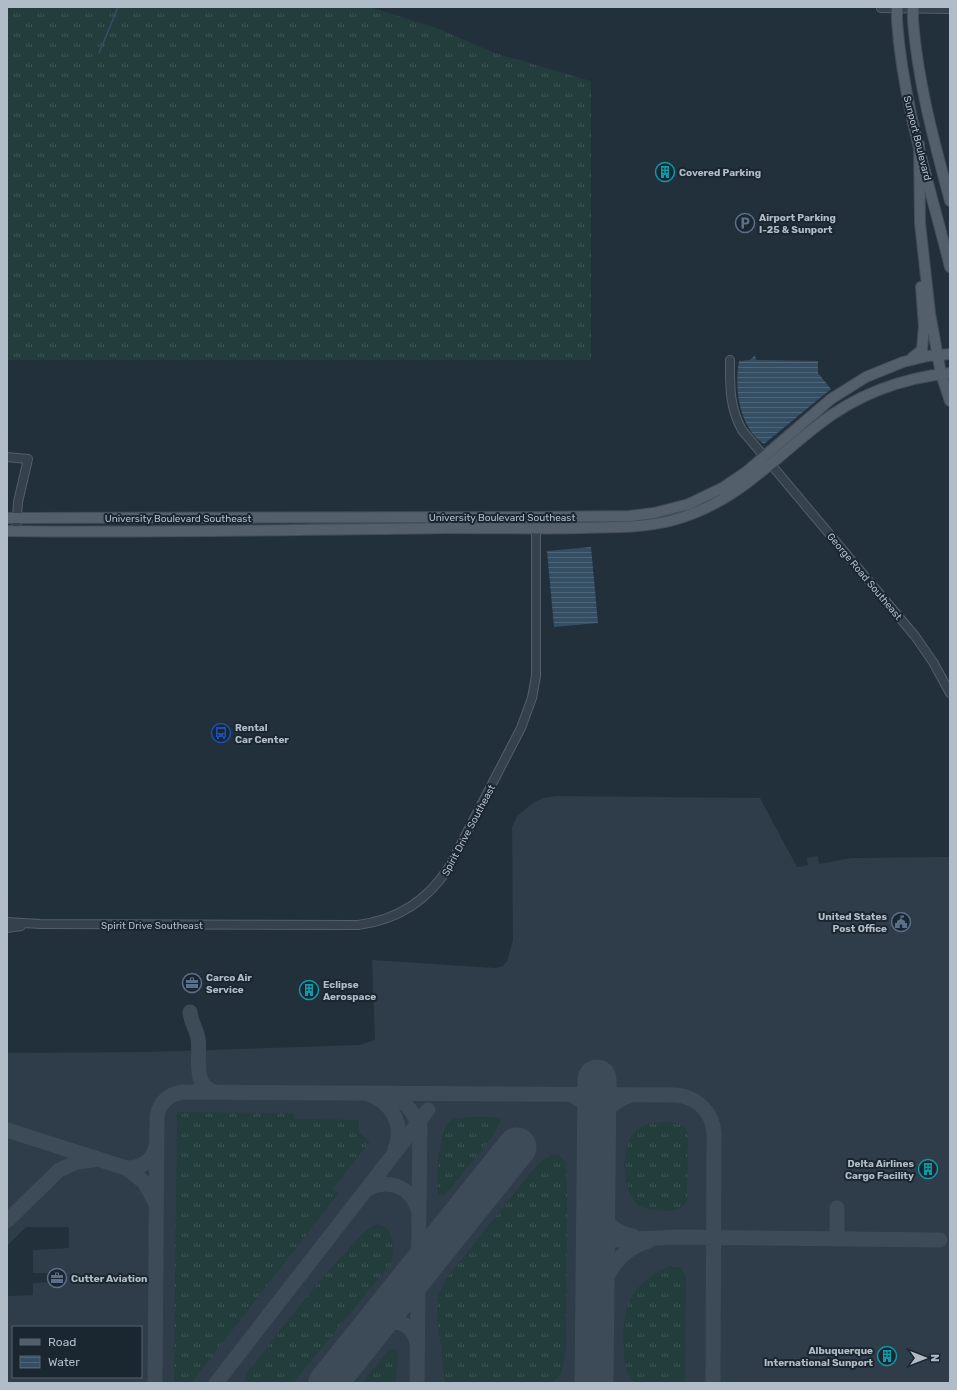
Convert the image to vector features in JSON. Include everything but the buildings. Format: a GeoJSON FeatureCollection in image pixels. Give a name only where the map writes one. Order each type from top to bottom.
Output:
{"type":"FeatureCollection","features":[{"type":"Feature","properties":{"kind":"main road","name":"Sunport Boulevard"},"geometry":{"type":"LineString","coordinates":[[897,7],[897,21],[905,85],[950,268]]}},
{"type":"Feature","properties":{"kind":"main road","name":"Sunport Boulevard"},"geometry":{"type":"LineString","coordinates":[[913,7],[913,21],[919,73],[928,116],[950,201]]}},
{"type":"Feature","properties":{"kind":"main road"},"geometry":{"type":"LineString","coordinates":[[928,116],[950,172]]}},
{"type":"Feature","properties":{"kind":"main road"},"geometry":{"type":"LineString","coordinates":[[919,144],[920,223],[932,331],[938,355],[946,373],[950,400]]}},
{"type":"Feature","properties":{"kind":"main road"},"geometry":{"type":"LineString","coordinates":[[903,362],[919,354],[922,350],[924,326],[917,242],[920,223]]}},
{"type":"Feature","properties":{"kind":"main road","name":"University Boulevard Southeast"},"geometry":{"type":"LineString","coordinates":[[12,518],[630,516],[666,511],[695,502],[735,480],[842,391],[866,377],[903,362],[950,354]]}},
{"type":"Feature","properties":{"kind":"main road","name":"University Boulevard Southeast"},"geometry":{"type":"LineString","coordinates":[[11,531],[536,529],[631,527],[669,521],[699,512],[724,500],[770,465],[817,425],[852,403],[899,383],[946,373]]}},
{"type":"Feature","properties":{"kind":"main road","name":"Spirit Drive Southeast"},"geometry":{"type":"LineString","coordinates":[[535,517],[536,529]]}},
{"type":"Feature","properties":{"kind":"street"},"geometry":{"type":"LineString","coordinates":[[881,8],[950,8]]}},
{"type":"Feature","properties":{"kind":"street","name":"George Road Southeast"},"geometry":{"type":"LineString","coordinates":[[730,360],[730,390],[734,415],[747,437],[915,636],[933,662],[950,693]]}},
{"type":"Feature","properties":{"kind":"street"},"geometry":{"type":"LineString","coordinates":[[7,457],[28,459],[12,518],[11,531]]}},
{"type":"Feature","properties":{"kind":"street","name":"Spirit Drive Southeast"},"geometry":{"type":"LineString","coordinates":[[40,924],[358,925],[389,918],[408,909],[427,895],[449,868],[521,728],[532,698],[536,676],[536,529]]}},
{"type":"Feature","properties":{"kind":"street"},"geometry":{"type":"LineString","coordinates":[[7,922],[40,924]]}},
{"type":"Feature","properties":{"kind":"street"},"geometry":{"type":"LineString","coordinates":[[7,928],[40,924]]}},
{"type":"Feature","properties":{"kind":"shaded area","name":"Albuquerque International Sunport"},"geometry":{"type":"Polygon","coordinates":[[[556,796],[760,798],[797,867],[808,865],[807,858],[818,856],[819,864],[851,858],[950,857],[950,1383],[7,1383],[7,1296],[33,1295],[33,1283],[48,1282],[48,1273],[33,1273],[33,1250],[69,1248],[69,1227],[26,1227],[7,1246],[7,1053],[146,1052],[359,1045],[375,1040],[372,960],[496,968],[503,966],[507,961],[513,940],[512,827],[517,816],[533,803],[543,798],[556,796]]]}},
{"type":"Feature","properties":{"kind":"green space"},"geometry":{"type":"Polygon","coordinates":[[[7,7],[369,7],[434,27],[495,53],[591,81],[591,360],[7,360],[7,7]]]}},
{"type":"Feature","properties":{"kind":"green space"},"geometry":{"type":"Polygon","coordinates":[[[177,1112],[293,1113],[294,1119],[359,1120],[359,1132],[370,1141],[333,1189],[338,1194],[191,1383],[174,1383],[177,1112]]]}},
{"type":"Feature","properties":{"kind":"green space"},"geometry":{"type":"Polygon","coordinates":[[[496,1117],[501,1119],[493,1136],[448,1191],[444,1195],[439,1194],[437,1189],[437,1169],[441,1144],[447,1125],[450,1121],[459,1118],[496,1117]]]}},
{"type":"Feature","properties":{"kind":"green space"},"geometry":{"type":"Polygon","coordinates":[[[660,1122],[673,1122],[681,1124],[688,1134],[687,1199],[680,1209],[674,1211],[653,1210],[638,1205],[629,1191],[626,1181],[626,1150],[633,1134],[642,1127],[660,1122]]]}},
{"type":"Feature","properties":{"kind":"green space"},"geometry":{"type":"Polygon","coordinates":[[[558,1154],[566,1162],[567,1189],[566,1351],[561,1374],[552,1383],[445,1383],[437,1315],[437,1299],[446,1279],[532,1171],[547,1156],[558,1154]]]}},
{"type":"Feature","properties":{"kind":"green space"},"geometry":{"type":"Polygon","coordinates":[[[378,1224],[388,1229],[392,1239],[393,1251],[391,1263],[293,1383],[245,1383],[246,1375],[294,1312],[360,1236],[378,1224]]]}},
{"type":"Feature","properties":{"kind":"green space"},"geometry":{"type":"Polygon","coordinates":[[[669,1266],[680,1267],[686,1276],[685,1383],[635,1383],[627,1372],[624,1359],[623,1334],[627,1309],[631,1299],[645,1281],[669,1266]]]}},
{"type":"Feature","properties":{"kind":"green space"},"geometry":{"type":"Polygon","coordinates":[[[393,1349],[398,1352],[395,1383],[362,1383],[388,1351],[393,1349]]]}},
{"type":"Feature","properties":{"kind":"water"},"geometry":{"type":"Polygon","coordinates":[[[755,355],[756,360],[818,361],[818,373],[831,389],[764,444],[749,428],[740,407],[738,395],[737,383],[739,361],[750,360],[755,355]]]}},
{"type":"Feature","properties":{"kind":"water"},"geometry":{"type":"Polygon","coordinates":[[[591,547],[598,623],[554,627],[547,551],[591,547]]]}},
{"type":"Feature","properties":{"kind":"waterway"},"geometry":{"type":"LineString","coordinates":[[99,53],[118,7]]}},
{"type":"Feature","properties":{"kind":"taxiway"},"geometry":{"type":"LineString","coordinates":[[190,1012],[198,1038],[200,1077],[203,1084],[208,1089],[215,1092]]}},
{"type":"Feature","properties":{"kind":"taxiway"},"geometry":{"type":"LineString","coordinates":[[155,1383],[157,1116],[160,1107],[169,1097],[183,1092],[676,1095],[684,1096],[697,1102],[711,1119],[714,1134],[713,1383]]}},
{"type":"Feature","properties":{"kind":"taxiway"},"geometry":{"type":"LineString","coordinates":[[368,1094],[383,1102],[394,1115],[398,1131],[398,1140],[395,1149]]}},
{"type":"Feature","properties":{"kind":"taxiway"},"geometry":{"type":"LineString","coordinates":[[387,1094],[399,1099],[408,1107],[415,1117],[419,1129]]}},
{"type":"Feature","properties":{"kind":"taxiway"},"geometry":{"type":"LineString","coordinates":[[570,1095],[586,1104],[589,1108],[594,1118],[596,1130]]}},
{"type":"Feature","properties":{"kind":"taxiway"},"geometry":{"type":"LineString","coordinates":[[629,1096],[613,1104],[605,1113],[597,1130],[595,1148],[598,1200],[601,1210],[605,1219],[612,1226],[621,1232],[633,1236]]}},
{"type":"Feature","properties":{"kind":"taxiway"},"geometry":{"type":"LineString","coordinates":[[216,1383],[428,1110]]}},
{"type":"Feature","properties":{"kind":"taxiway"},"geometry":{"type":"LineString","coordinates":[[417,1383],[420,1118]]}},
{"type":"Feature","properties":{"kind":"taxiway"},"geometry":{"type":"LineString","coordinates":[[7,1130],[126,1168],[144,1182],[155,1202]]}},
{"type":"Feature","properties":{"kind":"taxiway"},"geometry":{"type":"LineString","coordinates":[[126,1168],[137,1167],[146,1163],[155,1151],[156,1146]]}},
{"type":"Feature","properties":{"kind":"taxiway"},"geometry":{"type":"LineString","coordinates":[[7,1221],[59,1170],[77,1162],[93,1160]]}},
{"type":"Feature","properties":{"kind":"taxiway"},"geometry":{"type":"LineString","coordinates":[[364,1192],[372,1187],[380,1185],[388,1184],[396,1186],[410,1195],[418,1210]]}},
{"type":"Feature","properties":{"kind":"taxiway"},"geometry":{"type":"LineString","coordinates":[[837,1208],[837,1238]]}},
{"type":"Feature","properties":{"kind":"taxiway"},"geometry":{"type":"LineString","coordinates":[[596,1241],[677,1237],[940,1240]]}},
{"type":"Feature","properties":{"kind":"taxiway"},"geometry":{"type":"LineString","coordinates":[[595,1309],[602,1287],[612,1267],[627,1251],[648,1241]]}},
{"type":"Feature","properties":{"kind":"taxiway"},"geometry":{"type":"LineString","coordinates":[[370,1330],[377,1326],[392,1322],[398,1323],[410,1328],[417,1343]]}},
{"type":"Feature","properties":{"kind":"runway"},"geometry":{"type":"LineString","coordinates":[[594,1383],[597,1079]]}},
{"type":"Feature","properties":{"kind":"runway"},"geometry":{"type":"LineString","coordinates":[[328,1383],[517,1147]]}},
{"type":"Feature","properties":{"kind":"place","name":"Covered Parking"},"geometry":{"type":"Point","coordinates":[665,172]}},
{"type":"Feature","properties":{"kind":"place","name":"Airport Parking I-25 & Sunport"},"geometry":{"type":"Point","coordinates":[745,223]}},
{"type":"Feature","properties":{"kind":"place","name":"Rental Car Center"},"geometry":{"type":"Point","coordinates":[221,733]}},
{"type":"Feature","properties":{"kind":"place","name":"United States Post Office"},"geometry":{"type":"Point","coordinates":[901,922]}},
{"type":"Feature","properties":{"kind":"place","name":"Carco Air Service"},"geometry":{"type":"Point","coordinates":[192,983]}},
{"type":"Feature","properties":{"kind":"place","name":"Eclipse Aerospace"},"geometry":{"type":"Point","coordinates":[309,990]}},
{"type":"Feature","properties":{"kind":"place","name":"Delta Airlines Cargo Facility"},"geometry":{"type":"Point","coordinates":[928,1169]}},
{"type":"Feature","properties":{"kind":"place","name":"Cutter Aviation"},"geometry":{"type":"Point","coordinates":[57,1278]}},
{"type":"Feature","properties":{"kind":"place","name":"Albuquerque International Sunport"},"geometry":{"type":"Point","coordinates":[887,1356]}}]}
